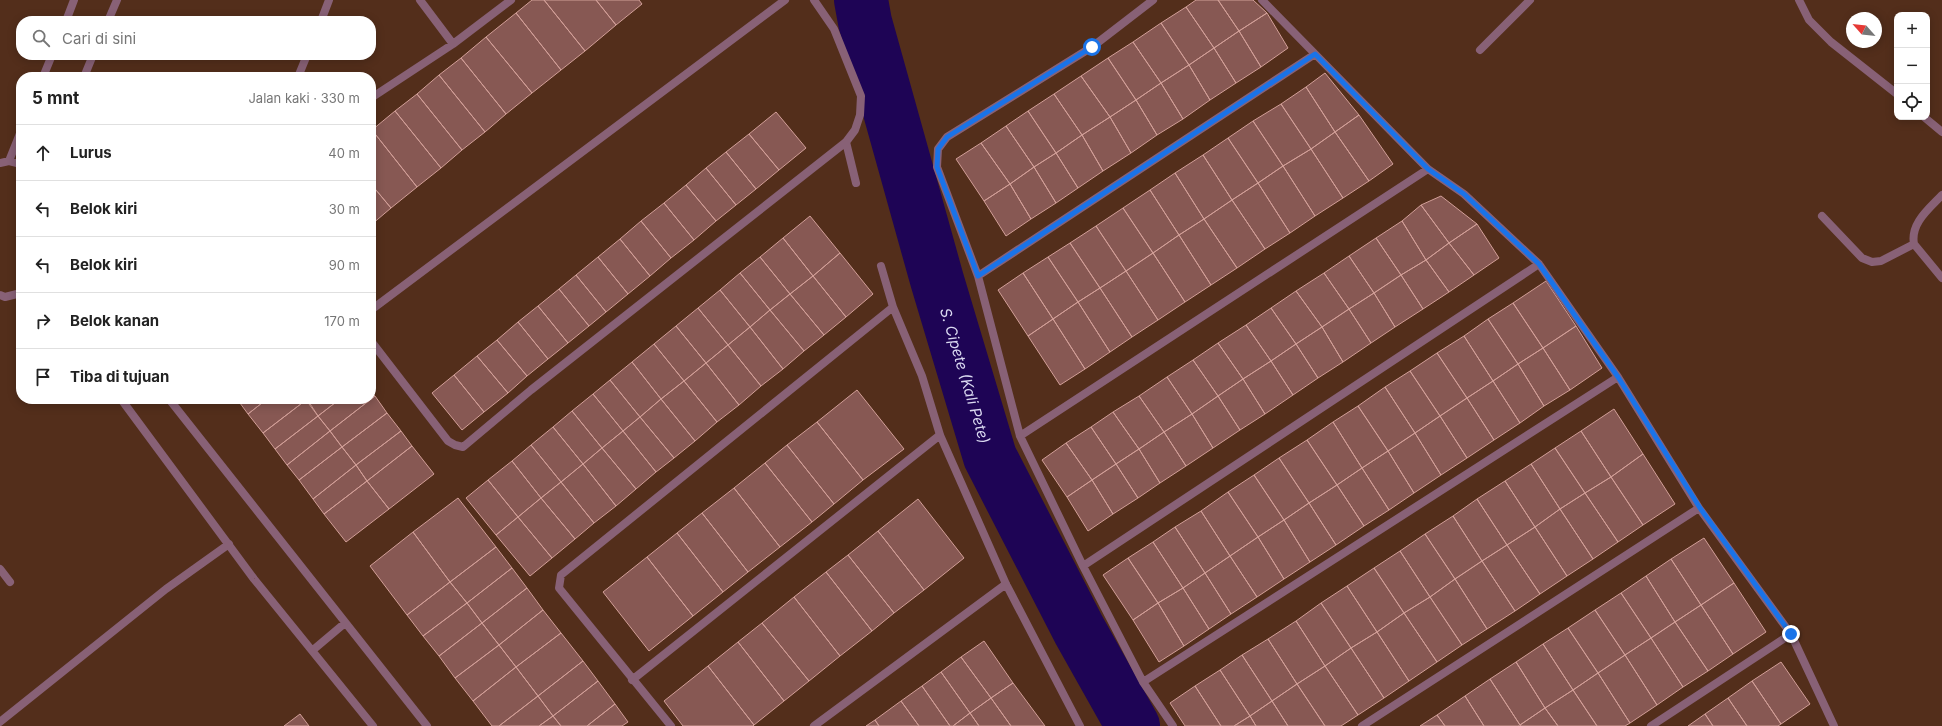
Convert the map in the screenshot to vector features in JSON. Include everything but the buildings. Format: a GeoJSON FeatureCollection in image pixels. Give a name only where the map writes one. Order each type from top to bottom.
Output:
{"type":"FeatureCollection","features":[{"type":"Feature","properties":{"kind":"street"},"geometry":{"type":"LineString","coordinates":[[68,16],[74,0]]}},
{"type":"Feature","properties":{"kind":"street"},"geometry":{"type":"LineString","coordinates":[[110,16],[117,0]]}},
{"type":"Feature","properties":{"kind":"street"},"geometry":{"type":"LineString","coordinates":[[323,16],[329,0]]}},
{"type":"Feature","properties":{"kind":"street"},"geometry":{"type":"LineString","coordinates":[[420,0],[453,44]]}},
{"type":"Feature","properties":{"kind":"street"},"geometry":{"type":"LineString","coordinates":[[376,95],[453,44],[511,0]]}},
{"type":"Feature","properties":{"kind":"street"},"geometry":{"type":"LineString","coordinates":[[376,306],[785,0]]}},
{"type":"Feature","properties":{"kind":"street"},"geometry":{"type":"LineString","coordinates":[[376,347],[448,440],[455,445],[463,447],[544,380],[846,142],[855,130],[860,115],[861,96],[834,29],[814,0]]}},
{"type":"Feature","properties":{"kind":"street"},"geometry":{"type":"LineString","coordinates":[[1153,0],[1092,47],[947,137],[938,149],[937,167],[978,276],[1020,436],[1083,566],[1143,682],[1174,726]]}},
{"type":"Feature","properties":{"kind":"street"},"geometry":{"type":"LineString","coordinates":[[1262,0],[1428,169],[1464,194],[1539,264],[1618,377],[1700,508],[1791,634],[1834,726]]}},
{"type":"Feature","properties":{"kind":"street"},"geometry":{"type":"LineString","coordinates":[[1480,50],[1530,0]]}},
{"type":"Feature","properties":{"kind":"street"},"geometry":{"type":"LineString","coordinates":[[1799,0],[1809,20],[1831,42],[1894,92]]}},
{"type":"Feature","properties":{"kind":"street"},"geometry":{"type":"LineString","coordinates":[[978,276],[1315,54]]}},
{"type":"Feature","properties":{"kind":"street"},"geometry":{"type":"LineString","coordinates":[[45,72],[50,60]]}},
{"type":"Feature","properties":{"kind":"street"},"geometry":{"type":"LineString","coordinates":[[86,72],[91,60]]}},
{"type":"Feature","properties":{"kind":"street"},"geometry":{"type":"LineString","coordinates":[[300,72],[305,60]]}},
{"type":"Feature","properties":{"kind":"street"},"geometry":{"type":"LineString","coordinates":[[1928,120],[1942,132]]}},
{"type":"Feature","properties":{"kind":"street"},"geometry":{"type":"LineString","coordinates":[[846,142],[856,183]]}},
{"type":"Feature","properties":{"kind":"street"},"geometry":{"type":"LineString","coordinates":[[9,161],[16,144]]}},
{"type":"Feature","properties":{"kind":"street"},"geometry":{"type":"LineString","coordinates":[[0,163],[9,161],[16,163]]}},
{"type":"Feature","properties":{"kind":"street"},"geometry":{"type":"LineString","coordinates":[[1020,436],[1428,169]]}},
{"type":"Feature","properties":{"kind":"street"},"geometry":{"type":"LineString","coordinates":[[1942,195],[1920,218],[1914,232],[1914,244],[1942,278]]}},
{"type":"Feature","properties":{"kind":"street"},"geometry":{"type":"LineString","coordinates":[[1822,216],[1862,258],[1872,262],[1881,261],[1914,244]]}},
{"type":"Feature","properties":{"kind":"street"},"geometry":{"type":"LineString","coordinates":[[1083,566],[1539,264]]}},
{"type":"Feature","properties":{"kind":"street"},"geometry":{"type":"LineString","coordinates":[[881,266],[893,307],[922,376],[940,436],[1006,584],[1080,726]]}},
{"type":"Feature","properties":{"kind":"street"},"geometry":{"type":"LineString","coordinates":[[0,295],[5,296],[16,294]]}},
{"type":"Feature","properties":{"kind":"street"},"geometry":{"type":"LineString","coordinates":[[671,726],[632,680],[559,588],[561,575],[893,307]]}},
{"type":"Feature","properties":{"kind":"street"},"geometry":{"type":"LineString","coordinates":[[1143,682],[1618,377]]}},
{"type":"Feature","properties":{"kind":"street"},"geometry":{"type":"LineString","coordinates":[[125,404],[254,579],[373,726]]}},
{"type":"Feature","properties":{"kind":"street"},"geometry":{"type":"LineString","coordinates":[[174,404],[427,726]]}},
{"type":"Feature","properties":{"kind":"street"},"geometry":{"type":"LineString","coordinates":[[632,680],[940,436]]}},
{"type":"Feature","properties":{"kind":"street"},"geometry":{"type":"LineString","coordinates":[[1362,726],[1700,508]]}},
{"type":"Feature","properties":{"kind":"street"},"geometry":{"type":"LineString","coordinates":[[0,722],[166,589],[229,544]]}},
{"type":"Feature","properties":{"kind":"street"},"geometry":{"type":"LineString","coordinates":[[0,569],[10,582]]}},
{"type":"Feature","properties":{"kind":"street"},"geometry":{"type":"LineString","coordinates":[[814,726],[1006,584]]}},
{"type":"Feature","properties":{"kind":"street"},"geometry":{"type":"LineString","coordinates":[[313,650],[345,623]]}},
{"type":"Feature","properties":{"kind":"street"},"geometry":{"type":"LineString","coordinates":[[1651,726],[1791,634]]}},
{"type":"Feature","properties":{"kind":"waterway","name":"S. Cipete (Kali Pete)"},"geometry":{"type":"LineString","coordinates":[[861,0],[865,22],[937,280],[990,457],[1079,630],[1133,726]]}},
{"type":"Feature","properties":{"kind":"route"},"geometry":{"type":"LineString","coordinates":[[1092,47],[947,137],[938,149],[937,167],[978,276],[1315,54],[1428,169],[1464,194],[1539,264],[1618,377],[1700,508],[1791,634]]}}]}
